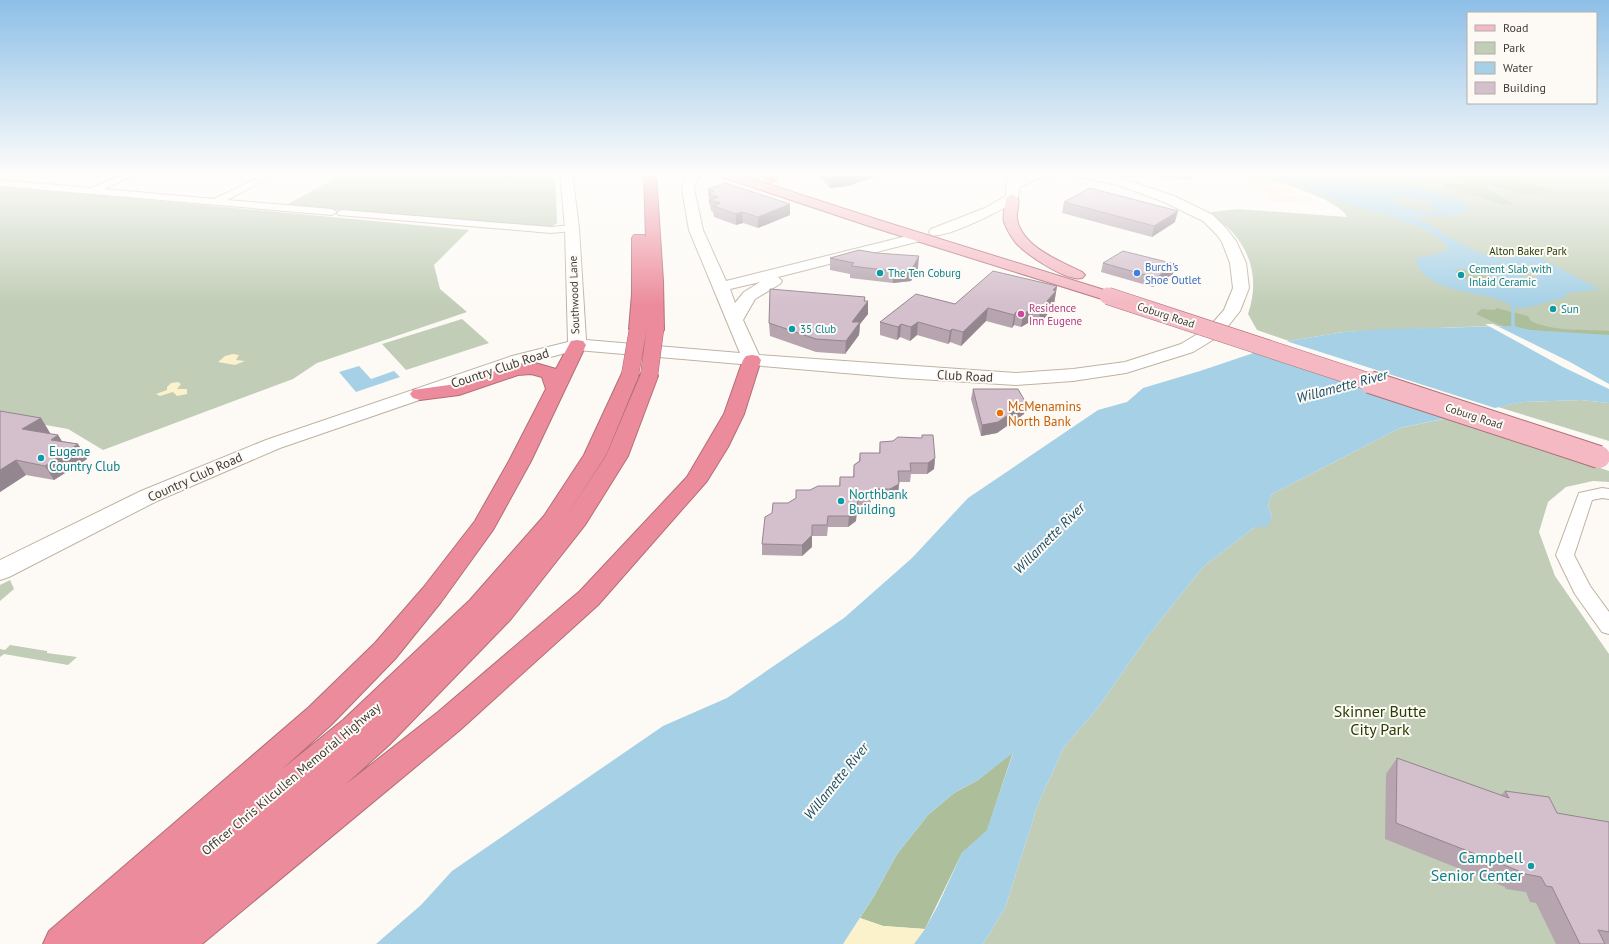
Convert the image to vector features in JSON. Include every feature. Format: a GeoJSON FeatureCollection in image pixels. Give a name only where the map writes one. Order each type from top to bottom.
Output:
{"type":"FeatureCollection","features":[{"type":"Feature","properties":{"kind":"highway","name":"Officer Chris Kilcullen Memorial Highway"},"geometry":{"type":"LineString","coordinates":[[639,217],[640,294],[647,330]]}},
{"type":"Feature","properties":{"kind":"highway","name":"Officer Chris Kilcullen Memorial Highway"},"geometry":{"type":"LineString","coordinates":[[142,944],[378,736],[502,612],[577,520],[616,456],[639,376],[655,281],[652,217]]}},
{"type":"Feature","properties":{"kind":"highway"},"geometry":{"type":"LineString","coordinates":[[62,944],[320,716],[385,651],[432,595],[485,525],[520,461],[576,345]]}},
{"type":"Feature","properties":{"kind":"highway"},"geometry":{"type":"LineString","coordinates":[[173,944],[449,722],[588,598],[696,481],[717,447],[734,414],[752,360]]}},
{"type":"Feature","properties":{"kind":"highway"},"geometry":{"type":"LineString","coordinates":[[420,394],[459,389],[515,370],[532,368],[551,374],[555,389]]}},
{"type":"Feature","properties":{"kind":"highway","name":"Officer Chris Kilcullen Memorial Highway"},"geometry":{"type":"LineString","coordinates":[[94,944],[354,729],[479,607],[552,521],[591,461],[639,376]]}},
{"type":"Feature","properties":{"kind":"main road","name":"Southwood Lane"},"geometry":{"type":"LineString","coordinates":[[571,217],[576,345]]}},
{"type":"Feature","properties":{"kind":"main road"},"geometry":{"type":"LineString","coordinates":[[693,217],[696,230],[752,360]]}},
{"type":"Feature","properties":{"kind":"main road","name":"Coburg Road"},"geometry":{"type":"LineString","coordinates":[[856,217],[947,246],[1112,293],[1605,454]]}},
{"type":"Feature","properties":{"kind":"main road","name":"Coburg Road"},"geometry":{"type":"LineString","coordinates":[[891,217],[1092,282],[1112,293]]}},
{"type":"Feature","properties":{"kind":"main road"},"geometry":{"type":"LineString","coordinates":[[947,246],[936,239],[936,232],[973,217]]}},
{"type":"Feature","properties":{"kind":"main road"},"geometry":{"type":"LineString","coordinates":[[1010,217],[1013,227],[1026,244],[1052,262],[1092,282]]}},
{"type":"Feature","properties":{"kind":"main road","name":"Club Road"},"geometry":{"type":"LineString","coordinates":[[752,360],[1016,378],[1073,375],[1126,367],[1151,360],[1174,350],[1187,348],[1215,331],[1232,311],[1240,288],[1238,263],[1228,241],[1206,217]]}},
{"type":"Feature","properties":{"kind":"main road"},"geometry":{"type":"LineString","coordinates":[[847,254],[854,249],[872,244],[884,234],[884,229],[877,224]]}},
{"type":"Feature","properties":{"kind":"main road"},"geometry":{"type":"LineString","coordinates":[[720,287],[813,265],[847,254],[919,237]]}},
{"type":"Feature","properties":{"kind":"main road"},"geometry":{"type":"LineString","coordinates":[[735,319],[745,299],[756,289],[813,265]]}},
{"type":"Feature","properties":{"kind":"main road","name":"Country Club Road"},"geometry":{"type":"LineString","coordinates":[[0,571],[137,502],[226,462],[323,426],[518,360],[576,345],[752,360]]}},
{"type":"Feature","properties":{"kind":"street"},"geometry":{"type":"LineString","coordinates":[[390,217],[551,230],[572,228]]}},
{"type":"Feature","properties":{"kind":"street"},"geometry":{"type":"LineString","coordinates":[[1600,494],[1585,497],[1565,555],[1582,589],[1609,627]]}},
{"type":"Feature","properties":{"kind":"green space","name":"Eugene Country Club"},"geometry":{"type":"Polygon","coordinates":[[[0,217],[331,217],[469,230],[434,265],[440,289],[467,312],[317,363],[293,379],[103,450],[68,429],[18,420],[0,420],[0,217]]]}},
{"type":"Feature","properties":{"kind":"green space"},"geometry":{"type":"Polygon","coordinates":[[[420,217],[557,217],[557,223],[551,227],[420,217]]]}},
{"type":"Feature","properties":{"kind":"green space","name":"Alton Baker Park"},"geometry":{"type":"Polygon","coordinates":[[[1215,217],[1609,217],[1609,335],[1513,326],[1344,332],[1289,341],[1257,330],[1248,314],[1253,292],[1250,262],[1240,242],[1228,227],[1215,217]]]}},
{"type":"Feature","properties":{"kind":"green space"},"geometry":{"type":"Polygon","coordinates":[[[1460,269],[1481,271],[1490,278],[1482,281],[1466,279],[1455,271],[1460,269]]]}},
{"type":"Feature","properties":{"kind":"green space"},"geometry":{"type":"Polygon","coordinates":[[[1496,308],[1528,316],[1531,321],[1540,325],[1569,329],[1609,331],[1609,336],[1536,331],[1504,327],[1476,314],[1482,309],[1495,310],[1496,308]]]}},
{"type":"Feature","properties":{"kind":"green space"},"geometry":{"type":"Polygon","coordinates":[[[462,319],[489,343],[406,370],[382,344],[462,319]]]}},
{"type":"Feature","properties":{"kind":"green space"},"geometry":{"type":"Polygon","coordinates":[[[1581,400],[1609,403],[1609,441],[1498,407],[1523,402],[1581,400]]]}},
{"type":"Feature","properties":{"kind":"green space","name":"Skinner Butte City Park"},"geometry":{"type":"Polygon","coordinates":[[[1453,417],[1609,471],[1609,482],[1593,481],[1566,487],[1548,502],[1539,532],[1555,576],[1609,654],[1609,944],[983,944],[1005,908],[1038,804],[1064,747],[1097,709],[1148,636],[1203,567],[1255,527],[1272,518],[1268,505],[1272,494],[1400,428],[1453,417]]]}},
{"type":"Feature","properties":{"kind":"green space"},"geometry":{"type":"Polygon","coordinates":[[[10,580],[14,589],[0,601],[0,585],[10,580]]]}},
{"type":"Feature","properties":{"kind":"green space"},"geometry":{"type":"Polygon","coordinates":[[[10,645],[47,651],[47,653],[77,657],[68,665],[4,654],[0,657],[0,649],[5,650],[10,645]]]}},
{"type":"Feature","properties":{"kind":"green space"},"geometry":{"type":"Polygon","coordinates":[[[1013,752],[987,831],[962,853],[925,929],[883,926],[860,918],[897,854],[928,815],[954,793],[978,780],[1013,752]]]}},
{"type":"Feature","properties":{"kind":"sand"},"geometry":{"type":"Polygon","coordinates":[[[233,354],[239,355],[236,360],[245,361],[235,365],[218,362],[225,356],[233,354]]]}},
{"type":"Feature","properties":{"kind":"sand"},"geometry":{"type":"Polygon","coordinates":[[[178,382],[181,384],[177,389],[187,389],[187,394],[177,396],[173,392],[160,396],[156,394],[167,390],[167,387],[171,383],[178,382]]]}},
{"type":"Feature","properties":{"kind":"sand"},"geometry":{"type":"Polygon","coordinates":[[[860,918],[883,926],[925,929],[914,944],[843,944],[860,918]]]}},
{"type":"Feature","properties":{"kind":"water"},"geometry":{"type":"Polygon","coordinates":[[[1392,217],[1416,217],[1417,219],[1475,251],[1487,255],[1499,258],[1511,258],[1515,253],[1528,253],[1537,256],[1599,289],[1566,293],[1566,297],[1521,308],[1486,296],[1438,284],[1428,278],[1420,270],[1415,259],[1447,251],[1444,243],[1434,234],[1392,217]],[[1459,269],[1455,271],[1461,277],[1466,279],[1482,281],[1490,278],[1481,271],[1459,269]],[[1513,269],[1513,272],[1526,278],[1538,276],[1525,269],[1513,269]]]}},
{"type":"Feature","properties":{"kind":"water","name":"Willamette River"},"geometry":{"type":"Polygon","coordinates":[[[1513,326],[1530,330],[1609,335],[1609,403],[1581,400],[1523,402],[1400,428],[1272,494],[1268,505],[1272,518],[1267,527],[1255,527],[1203,567],[1148,636],[1097,709],[1064,747],[1038,804],[1005,908],[983,944],[914,944],[925,929],[938,905],[962,853],[987,830],[1013,753],[978,780],[954,793],[928,815],[897,854],[874,896],[843,944],[376,944],[421,905],[452,871],[663,726],[727,698],[844,618],[912,558],[968,498],[1098,410],[1127,402],[1143,388],[1200,371],[1289,341],[1344,332],[1386,329],[1513,326]]]}},
{"type":"Feature","properties":{"kind":"water"},"geometry":{"type":"Polygon","coordinates":[[[359,366],[371,379],[394,371],[400,377],[356,392],[339,372],[359,366]]]}},
{"type":"Feature","properties":{"kind":"pier"},"geometry":{"type":"Polygon","coordinates":[[[1485,324],[1493,324],[1570,362],[1609,384],[1609,389],[1563,367],[1485,324]]]}},
{"type":"Feature","properties":{"kind":"pier"},"geometry":{"type":"Polygon","coordinates":[[[1283,340],[1498,409],[1459,418],[1255,350],[1283,340]]]}},
{"type":"Feature","properties":{"kind":"building"},"geometry":{"type":"Polygon","coordinates":[[[1120,217],[1168,217],[1154,226],[1120,217]]]}},
{"type":"Feature","properties":{"kind":"building"},"geometry":{"type":"Polygon","coordinates":[[[859,250],[876,253],[919,256],[912,269],[893,271],[851,266],[854,263],[830,258],[859,250]]]}},
{"type":"Feature","properties":{"kind":"building"},"geometry":{"type":"Polygon","coordinates":[[[1123,251],[1175,264],[1156,278],[1103,263],[1123,251]]]}},
{"type":"Feature","properties":{"kind":"building"},"geometry":{"type":"Polygon","coordinates":[[[993,271],[1057,286],[1053,290],[1056,291],[1040,312],[1030,310],[1023,314],[1016,312],[1014,315],[988,308],[963,332],[952,329],[950,331],[918,322],[911,327],[901,324],[898,327],[880,322],[916,294],[955,304],[993,271]]]}},
{"type":"Feature","properties":{"kind":"building"},"geometry":{"type":"Polygon","coordinates":[[[770,289],[865,297],[864,301],[868,301],[852,322],[860,322],[846,341],[816,339],[769,323],[770,289]]]}},
{"type":"Feature","properties":{"kind":"building"},"geometry":{"type":"Polygon","coordinates":[[[973,389],[1018,389],[1026,403],[998,422],[982,425],[973,389]]]}},
{"type":"Feature","properties":{"kind":"building"},"geometry":{"type":"Polygon","coordinates":[[[0,411],[41,418],[22,429],[58,435],[51,440],[78,444],[45,466],[16,460],[0,470],[0,411]]]}},
{"type":"Feature","properties":{"kind":"building","name":"Northbank Building"},"geometry":{"type":"Polygon","coordinates":[[[922,435],[933,435],[935,458],[928,463],[910,463],[911,471],[898,471],[899,484],[890,489],[870,489],[871,497],[858,497],[857,510],[849,516],[828,516],[827,525],[812,525],[812,535],[802,545],[762,544],[765,517],[772,513],[773,503],[788,503],[796,498],[796,490],[810,490],[818,486],[840,486],[840,477],[854,477],[854,465],[860,461],[860,453],[880,453],[880,442],[893,441],[898,437],[922,438],[922,435]]]}},
{"type":"Feature","properties":{"kind":"building","name":"Campbell Senior Center"},"geometry":{"type":"Polygon","coordinates":[[[1397,758],[1509,798],[1505,791],[1549,797],[1557,813],[1609,822],[1609,932],[1598,930],[1605,944],[1580,944],[1552,887],[1546,886],[1541,877],[1520,873],[1519,871],[1396,823],[1397,758]]]}},
{"type":"Feature","properties":{"kind":"waterway"},"geometry":{"type":"LineString","coordinates":[[1513,301],[1513,326],[1516,331]]}},
{"type":"Feature","properties":{"kind":"place","name":"The Ten Coburg"},"geometry":{"type":"Point","coordinates":[880,273]}},
{"type":"Feature","properties":{"kind":"place","name":"Burch's Shoe Outlet"},"geometry":{"type":"Point","coordinates":[1137,273]}},
{"type":"Feature","properties":{"kind":"place","name":"Cement Slab with Inlaid Ceramic"},"geometry":{"type":"Point","coordinates":[1461,275]}},
{"type":"Feature","properties":{"kind":"place","name":"Sun"},"geometry":{"type":"Point","coordinates":[1553,309]}},
{"type":"Feature","properties":{"kind":"place","name":"Residence Inn Eugene"},"geometry":{"type":"Point","coordinates":[1021,314]}},
{"type":"Feature","properties":{"kind":"place","name":"35 Club"},"geometry":{"type":"Point","coordinates":[792,329]}},
{"type":"Feature","properties":{"kind":"place","name":"McMenamins North Bank"},"geometry":{"type":"Point","coordinates":[1000,413]}},
{"type":"Feature","properties":{"kind":"place","name":"Eugene Country Club"},"geometry":{"type":"Point","coordinates":[41,458]}},
{"type":"Feature","properties":{"kind":"place","name":"Northbank Building"},"geometry":{"type":"Point","coordinates":[841,501]}},
{"type":"Feature","properties":{"kind":"place","name":"Campbell Senior Center"},"geometry":{"type":"Point","coordinates":[1531,866]}}]}
